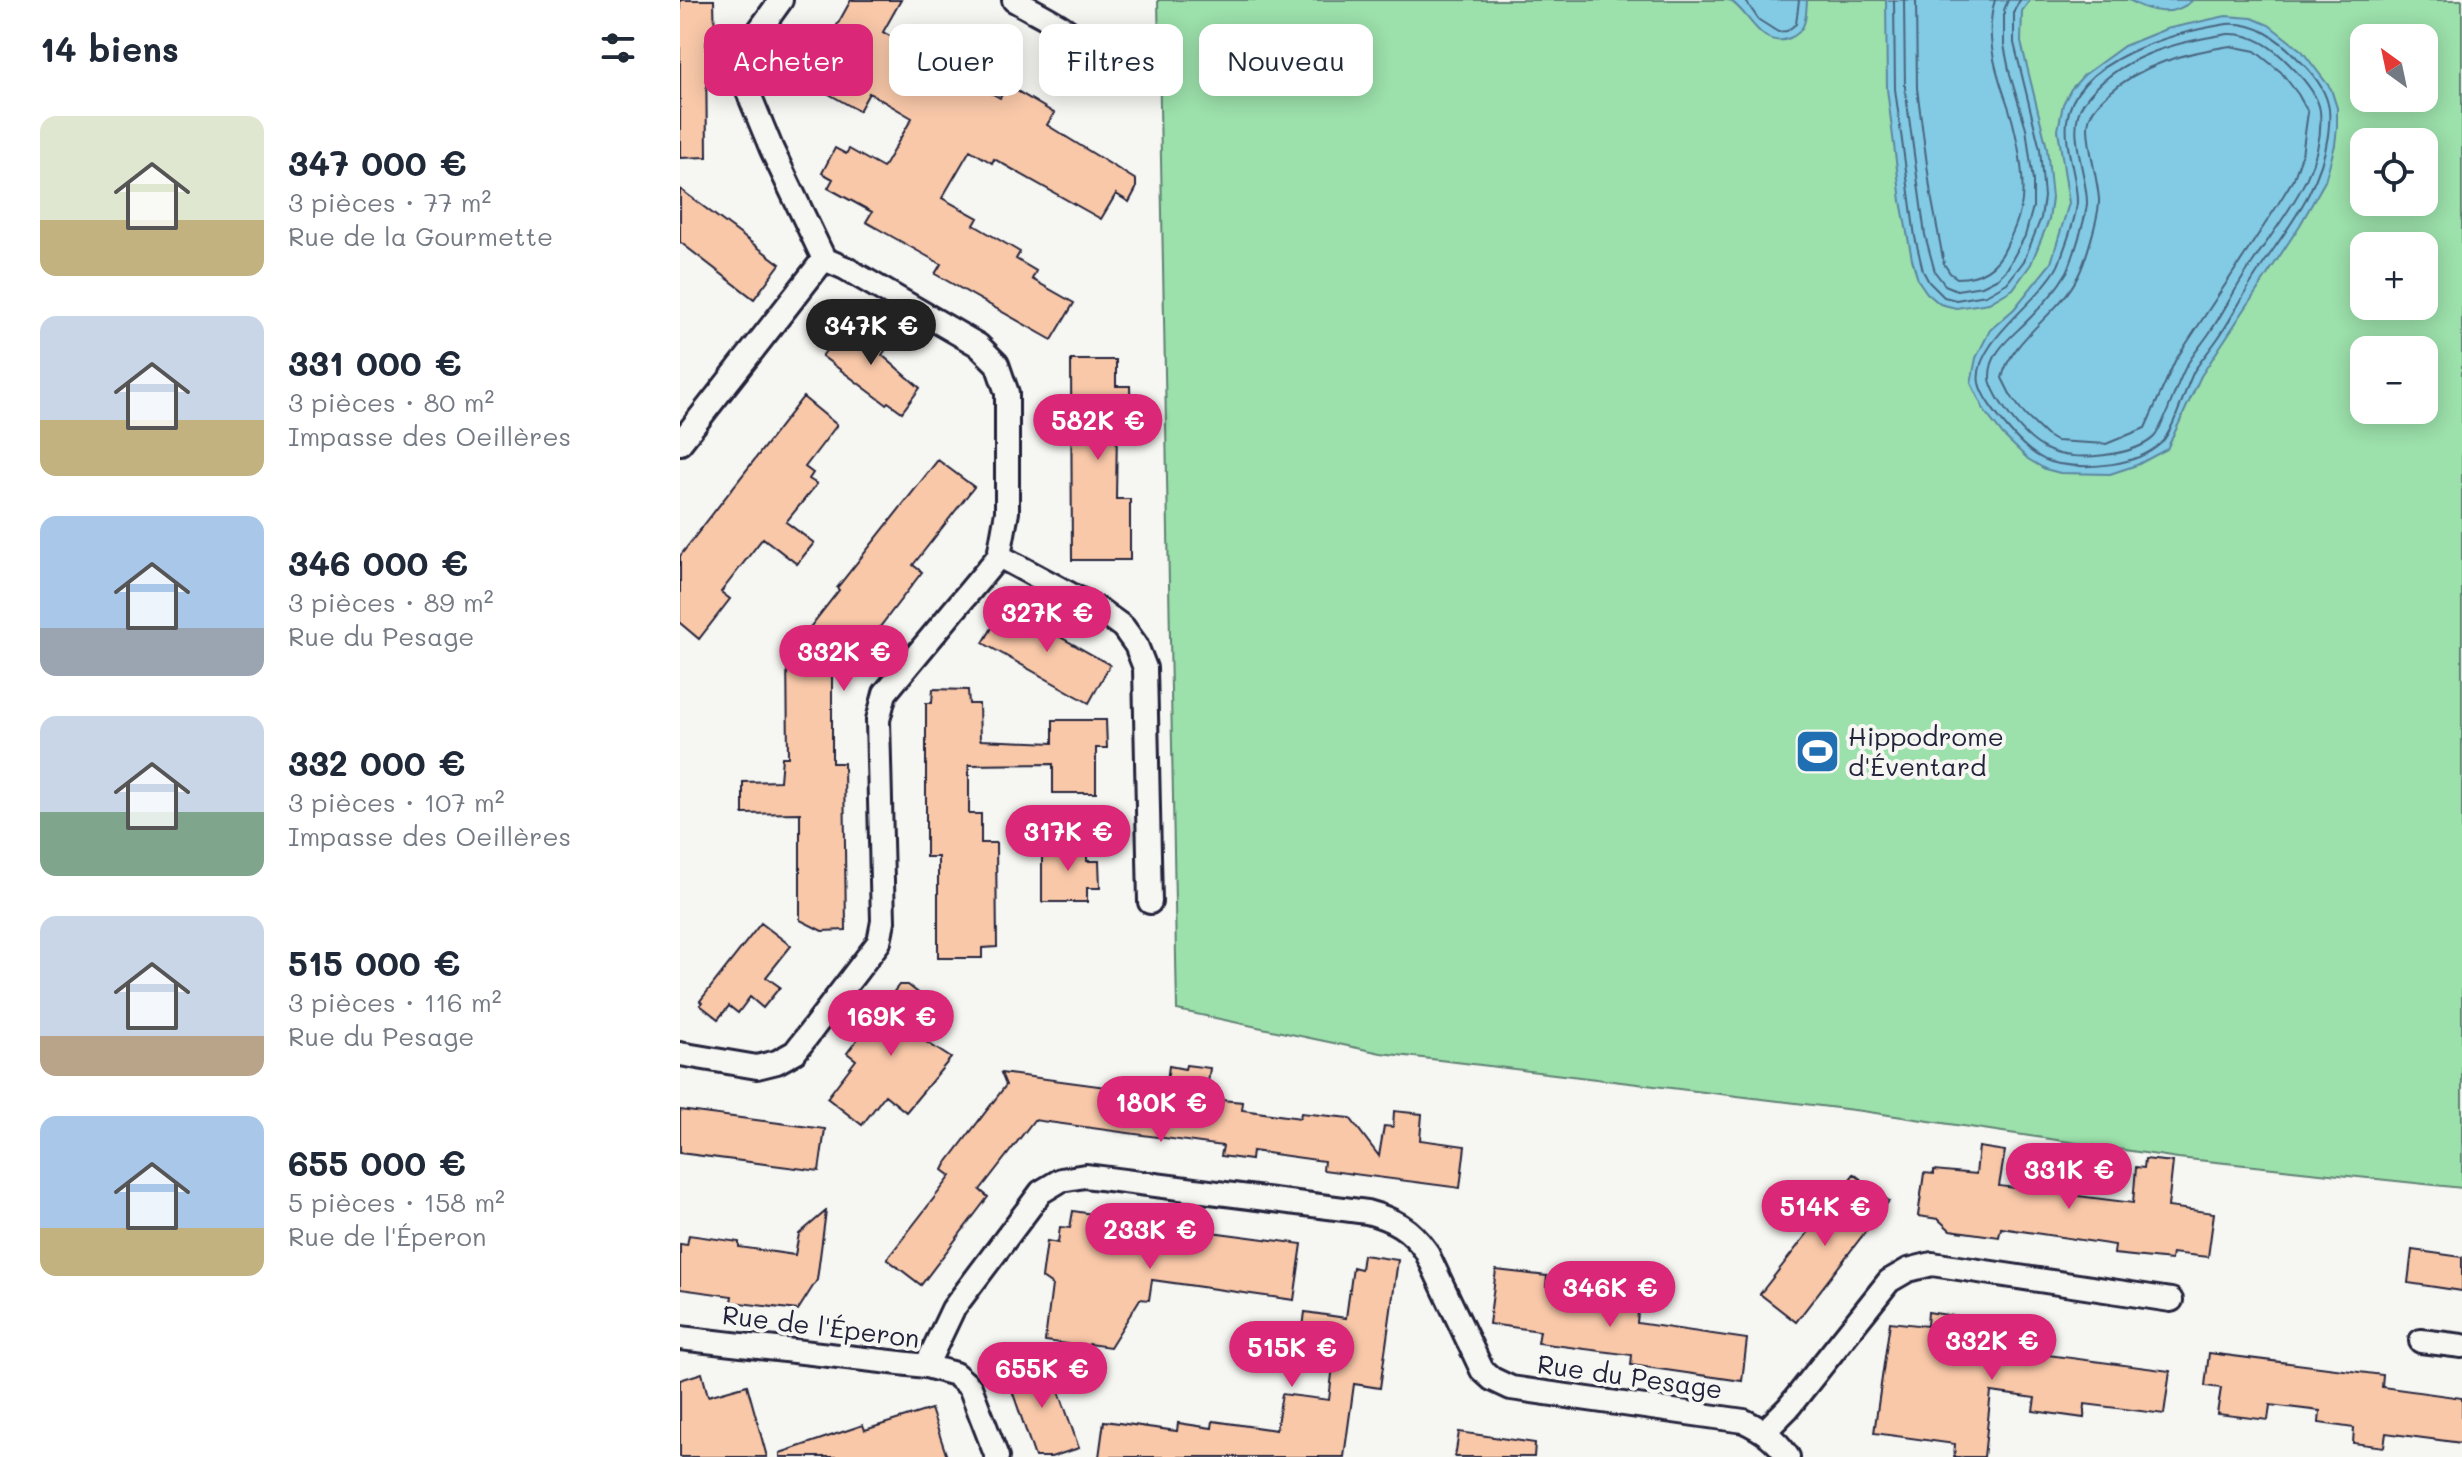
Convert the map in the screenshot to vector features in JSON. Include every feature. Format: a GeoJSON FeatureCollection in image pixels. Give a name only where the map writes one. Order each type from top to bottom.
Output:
{"type":"FeatureCollection","features":[{"type":"Feature","properties":{"kind":"street"},"geometry":{"type":"LineString","coordinates":[[680,1054],[757,1067],[777,1062],[795,1052],[879,942],[883,921],[878,720],[885,693],[999,556],[1007,512],[1007,393],[997,364],[978,345],[824,259],[772,150],[746,87],[743,72],[748,46],[781,0]]}},
{"type":"Feature","properties":{"kind":"street"},"geometry":{"type":"LineString","coordinates":[[1014,0],[1057,24]]}},
{"type":"Feature","properties":{"kind":"street"},"geometry":{"type":"LineString","coordinates":[[680,443],[824,259]]}},
{"type":"Feature","properties":{"kind":"street"},"geometry":{"type":"LineString","coordinates":[[999,556],[1101,611],[1123,627],[1136,645],[1145,668],[1150,902]]}},
{"type":"Feature","properties":{"kind":"street","name":"Rue du Pesage"},"geometry":{"type":"LineString","coordinates":[[926,1366],[953,1309],[1041,1192],[1061,1180],[1085,1176],[1367,1212],[1388,1218],[1417,1237],[1482,1370],[1492,1379],[1511,1388],[1744,1421],[1765,1431]]}},
{"type":"Feature","properties":{"kind":"street"},"geometry":{"type":"LineString","coordinates":[[1788,1457],[1765,1431],[1788,1408],[1889,1281],[1908,1270],[1932,1264],[2171,1300]]}},
{"type":"Feature","properties":{"kind":"street","name":"Rue de l'Éperon"},"geometry":{"type":"LineString","coordinates":[[680,1338],[926,1366],[955,1374],[970,1387],[997,1457]]}},
{"type":"Feature","properties":{"kind":"street"},"geometry":{"type":"LineString","coordinates":[[2421,1341],[2462,1346]]}},
{"type":"Feature","properties":{"kind":"green space","name":"Hippodrome d'Éventard"},"geometry":{"type":"Polygon","coordinates":[[[1158,0],[2462,0],[2462,1188],[2178,1158],[1862,1111],[1381,1053],[1177,1010],[1160,96],[1183,96],[1183,24],[1158,24],[1158,0]]]}},
{"type":"Feature","properties":{"kind":"water"},"geometry":{"type":"Polygon","coordinates":[[[1729,0],[1807,0],[1804,22],[1796,35],[1780,41],[1771,39],[1729,0]]]}},
{"type":"Feature","properties":{"kind":"water"},"geometry":{"type":"Polygon","coordinates":[[[1886,0],[2030,0],[2022,11],[2021,42],[2047,148],[2052,198],[2049,220],[2031,264],[2013,289],[1989,303],[1956,308],[1940,304],[1918,280],[1901,201],[1887,89],[1886,0]]]}},
{"type":"Feature","properties":{"kind":"water"},"geometry":{"type":"Polygon","coordinates":[[[2129,0],[2193,0],[2178,9],[2162,11],[2145,8],[2129,0]]]}},
{"type":"Feature","properties":{"kind":"water"},"geometry":{"type":"Polygon","coordinates":[[[2226,16],[2252,18],[2269,25],[2302,51],[2331,89],[2337,108],[2337,127],[2325,181],[2300,225],[2201,376],[2167,449],[2137,465],[2110,474],[2060,473],[2045,469],[2028,459],[2003,435],[1985,412],[1971,383],[1976,358],[1990,330],[2014,309],[2051,263],[2069,203],[2058,130],[2063,104],[2084,75],[2124,46],[2166,29],[2226,16]]]}},
{"type":"Feature","properties":{"kind":"building"},"geometry":{"type":"Polygon","coordinates":[[[680,0],[714,0],[715,24],[704,24],[707,157],[680,158],[680,0]]]}},
{"type":"Feature","properties":{"kind":"building"},"geometry":{"type":"Polygon","coordinates":[[[851,0],[901,0],[883,32],[889,35],[889,96],[1000,98],[1023,95],[1054,113],[1047,125],[1136,180],[1136,189],[1129,202],[1116,194],[1101,219],[994,159],[992,163],[970,150],[942,198],[978,218],[974,225],[1020,252],[1016,259],[1036,271],[1032,279],[1074,303],[1052,340],[935,274],[941,264],[866,222],[872,212],[828,188],[833,179],[822,173],[835,148],[846,154],[849,149],[883,168],[912,118],[873,95],[873,24],[838,24],[851,0]]]}},
{"type":"Feature","properties":{"kind":"building"},"geometry":{"type":"Polygon","coordinates":[[[832,96],[867,96],[859,111],[832,96]]]}},
{"type":"Feature","properties":{"kind":"building"},"geometry":{"type":"Polygon","coordinates":[[[680,189],[780,264],[754,299],[680,242],[680,189]]]}},
{"type":"Feature","properties":{"kind":"building"},"geometry":{"type":"Polygon","coordinates":[[[871,325],[891,342],[882,355],[920,388],[902,412],[888,402],[886,404],[822,356],[845,327],[861,338],[871,325]]]}},
{"type":"Feature","properties":{"kind":"building"},"geometry":{"type":"Polygon","coordinates":[[[1071,360],[1116,360],[1116,386],[1130,386],[1131,427],[1117,427],[1116,499],[1130,499],[1130,560],[1072,560],[1071,360]]]}},
{"type":"Feature","properties":{"kind":"building"},"geometry":{"type":"Polygon","coordinates":[[[803,397],[837,425],[805,467],[813,473],[809,479],[817,484],[786,522],[814,543],[797,564],[763,538],[721,592],[730,599],[699,639],[680,623],[680,556],[803,397]]]}},
{"type":"Feature","properties":{"kind":"building"},"geometry":{"type":"Polygon","coordinates":[[[938,460],[974,487],[913,565],[922,572],[853,662],[832,646],[832,763],[844,763],[846,930],[822,931],[800,920],[800,813],[743,814],[743,782],[780,781],[782,757],[788,757],[787,649],[793,649],[938,460]]]}},
{"type":"Feature","properties":{"kind":"building"},"geometry":{"type":"Polygon","coordinates":[[[1005,606],[1110,665],[1089,703],[983,643],[1005,606]]]}},
{"type":"Feature","properties":{"kind":"building"},"geometry":{"type":"Polygon","coordinates":[[[933,689],[968,690],[969,704],[979,704],[980,740],[1053,743],[1053,720],[1106,720],[1107,748],[1096,748],[1096,793],[1053,793],[1053,764],[969,765],[969,814],[981,814],[981,843],[996,843],[997,947],[982,948],[982,958],[938,958],[938,857],[926,857],[926,703],[932,703],[933,689]]]}},
{"type":"Feature","properties":{"kind":"building"},"geometry":{"type":"Polygon","coordinates":[[[1042,844],[1087,844],[1087,861],[1099,861],[1100,888],[1087,888],[1087,902],[1042,902],[1042,844]]]}},
{"type":"Feature","properties":{"kind":"building"},"geometry":{"type":"Polygon","coordinates":[[[761,923],[791,946],[766,977],[780,987],[763,1008],[750,997],[738,1013],[729,1006],[718,1019],[700,1005],[700,1001],[761,923]]]}},
{"type":"Feature","properties":{"kind":"building"},"geometry":{"type":"Polygon","coordinates":[[[899,985],[908,985],[938,1008],[917,1036],[951,1058],[906,1112],[885,1095],[862,1125],[827,1098],[856,1060],[847,1053],[899,985]]]}},
{"type":"Feature","properties":{"kind":"building"},"geometry":{"type":"Polygon","coordinates":[[[1186,1065],[1210,1068],[1208,1083],[1221,1100],[1243,1102],[1242,1110],[1300,1118],[1301,1113],[1350,1118],[1379,1156],[1384,1126],[1393,1127],[1394,1111],[1422,1114],[1420,1140],[1465,1146],[1460,1188],[1323,1170],[1324,1161],[1252,1151],[1251,1160],[1221,1156],[1223,1146],[1034,1120],[980,1190],[988,1197],[921,1285],[887,1259],[951,1176],[943,1170],[1006,1085],[1001,1073],[1165,1095],[1169,1066],[1185,1069],[1186,1065]]]}},
{"type":"Feature","properties":{"kind":"building"},"geometry":{"type":"Polygon","coordinates":[[[680,1110],[825,1129],[819,1171],[680,1153],[680,1110]]]}},
{"type":"Feature","properties":{"kind":"building"},"geometry":{"type":"Polygon","coordinates":[[[1979,1147],[2005,1151],[1999,1186],[2133,1203],[2136,1167],[2144,1168],[2145,1159],[2173,1162],[2168,1207],[2214,1213],[2208,1257],[2172,1253],[2171,1260],[2114,1254],[2115,1245],[2001,1228],[1999,1237],[1950,1230],[1938,1219],[1918,1216],[1924,1173],[1934,1174],[1934,1170],[1976,1174],[1979,1147]]]}},
{"type":"Feature","properties":{"kind":"building"},"geometry":{"type":"Polygon","coordinates":[[[1854,1174],[1889,1201],[1796,1322],[1760,1294],[1854,1174]]]}},
{"type":"Feature","properties":{"kind":"building"},"geometry":{"type":"Polygon","coordinates":[[[826,1211],[817,1280],[798,1310],[731,1302],[732,1296],[680,1289],[680,1244],[687,1245],[689,1235],[739,1242],[739,1247],[795,1255],[799,1234],[826,1211]]]}},
{"type":"Feature","properties":{"kind":"building"},"geometry":{"type":"Polygon","coordinates":[[[1073,1211],[1302,1244],[1294,1300],[1152,1280],[1149,1300],[1140,1299],[1110,1347],[1045,1341],[1052,1285],[1042,1278],[1047,1241],[1058,1243],[1060,1227],[1070,1228],[1073,1211]]]}},
{"type":"Feature","properties":{"kind":"building"},"geometry":{"type":"Polygon","coordinates":[[[2412,1250],[2462,1257],[2462,1291],[2408,1283],[2412,1250]]]}},
{"type":"Feature","properties":{"kind":"building"},"geometry":{"type":"Polygon","coordinates":[[[1363,1255],[1398,1260],[1380,1388],[1354,1384],[1344,1457],[1099,1457],[1104,1421],[1177,1431],[1178,1423],[1212,1428],[1213,1421],[1276,1430],[1282,1394],[1329,1400],[1335,1348],[1301,1344],[1305,1312],[1346,1318],[1353,1267],[1361,1269],[1363,1255]]]}},
{"type":"Feature","properties":{"kind":"building"},"geometry":{"type":"Polygon","coordinates":[[[1496,1270],[1547,1276],[1546,1286],[1601,1294],[1599,1307],[1638,1312],[1637,1323],[1747,1339],[1742,1381],[1631,1365],[1632,1355],[1538,1343],[1540,1331],[1489,1324],[1496,1270]]]}},
{"type":"Feature","properties":{"kind":"building"},"geometry":{"type":"Polygon","coordinates":[[[1928,1312],[1993,1322],[1992,1335],[2042,1342],[2040,1354],[2170,1371],[2164,1414],[2085,1404],[2084,1418],[2033,1411],[2035,1398],[1991,1392],[1984,1457],[1954,1457],[1955,1444],[1874,1433],[1890,1322],[1927,1326],[1928,1312]]]}},
{"type":"Feature","properties":{"kind":"building"},"geometry":{"type":"Polygon","coordinates":[[[2209,1353],[2383,1375],[2382,1387],[2462,1398],[2462,1443],[2386,1433],[2384,1447],[2353,1443],[2354,1428],[2319,1423],[2320,1411],[2270,1405],[2268,1420],[2217,1414],[2221,1388],[2205,1386],[2209,1353]]]}},
{"type":"Feature","properties":{"kind":"building"},"geometry":{"type":"Polygon","coordinates":[[[1048,1360],[1079,1448],[1051,1457],[1035,1457],[1006,1373],[1048,1360]]]}},
{"type":"Feature","properties":{"kind":"building"},"geometry":{"type":"Polygon","coordinates":[[[702,1373],[708,1396],[747,1385],[767,1457],[680,1457],[680,1380],[702,1373]]]}},
{"type":"Feature","properties":{"kind":"building"},"geometry":{"type":"Polygon","coordinates":[[[931,1409],[947,1457],[780,1457],[780,1453],[863,1425],[865,1430],[931,1409]]]}},
{"type":"Feature","properties":{"kind":"building"},"geometry":{"type":"Polygon","coordinates":[[[1459,1432],[1535,1443],[1534,1457],[1455,1457],[1459,1432]]]}},
{"type":"Feature","properties":{"kind":"place","name":"Hippodrome d'Éventard"},"geometry":{"type":"Point","coordinates":[1817,751]}}]}
